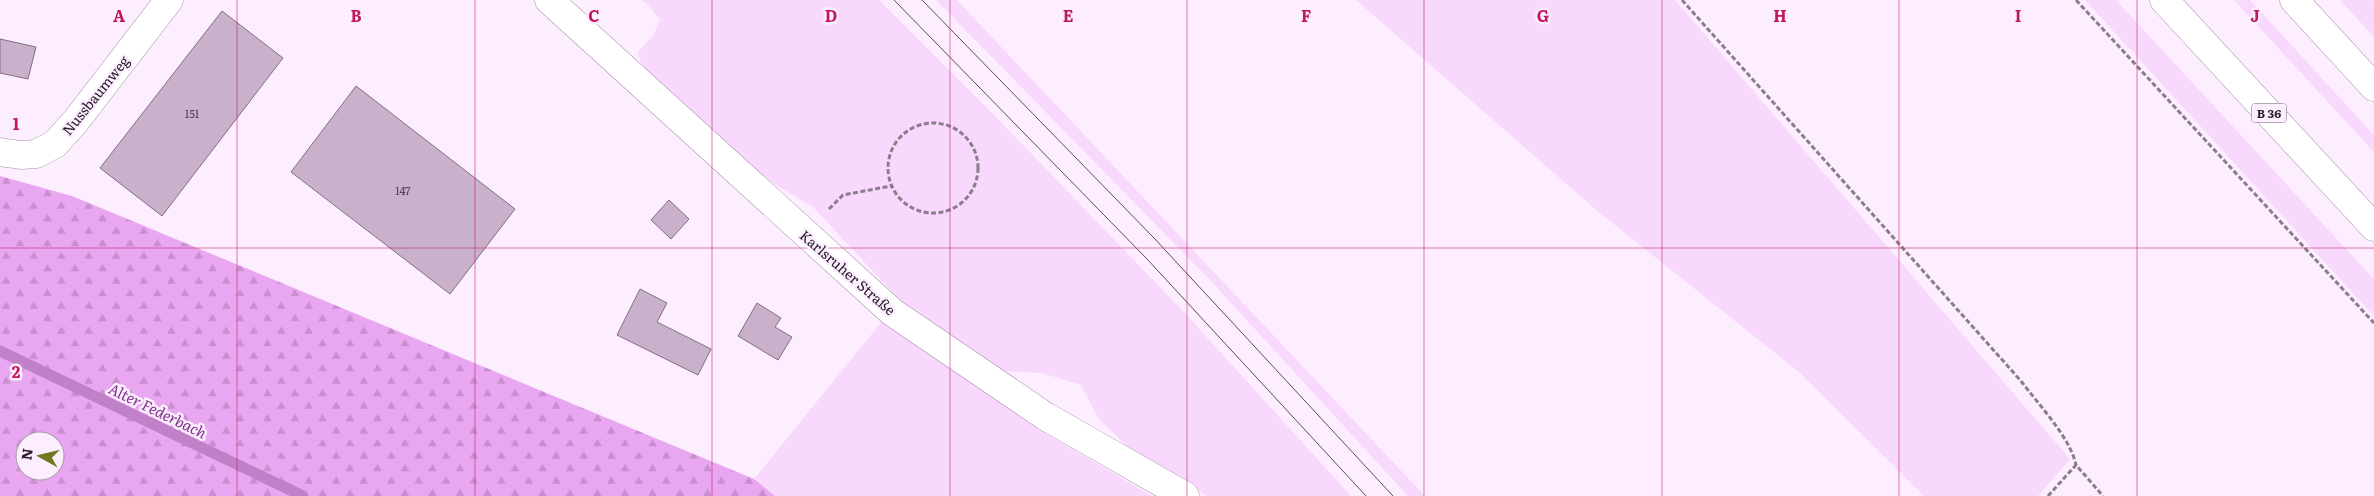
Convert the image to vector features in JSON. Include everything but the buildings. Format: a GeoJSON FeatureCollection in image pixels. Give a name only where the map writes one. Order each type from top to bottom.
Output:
{"type":"FeatureCollection","features":[{"type":"Feature","properties":{"kind":"main road","name":"Nussbaumweg"},"geometry":{"type":"LineString","coordinates":[[0,152],[21,155],[36,154],[55,144],[75,122],[169,0]]}},
{"type":"Feature","properties":{"kind":"main road","name":"Karlsruher Straße"},"geometry":{"type":"LineString","coordinates":[[549,0],[892,312],[1045,416],[1185,496]]}},
{"type":"Feature","properties":{"kind":"main road","name":"B 36"},"geometry":{"type":"LineString","coordinates":[[2164,0],[2374,227]]}},
{"type":"Feature","properties":{"kind":"main road"},"geometry":{"type":"LineString","coordinates":[[2294,0],[2374,87]]}},
{"type":"Feature","properties":{"kind":"path"},"geometry":{"type":"LineString","coordinates":[[1682,0],[2020,381],[2064,440],[2074,456],[2076,465],[2104,496]]}},
{"type":"Feature","properties":{"kind":"path"},"geometry":{"type":"LineString","coordinates":[[2076,0],[2374,323]]}},
{"type":"Feature","properties":{"kind":"path"},"geometry":{"type":"LineString","coordinates":[[936,123],[951,127],[964,135],[973,148],[977,161],[977,176],[972,190],[964,201],[951,209],[938,213],[923,212],[909,207],[898,198],[891,186],[888,170],[889,155],[896,142],[907,131],[921,124],[936,123]]}},
{"type":"Feature","properties":{"kind":"path"},"geometry":{"type":"LineString","coordinates":[[803,233],[843,195],[891,186]]}},
{"type":"Feature","properties":{"kind":"path"},"geometry":{"type":"LineString","coordinates":[[2048,496],[2076,465]]}},
{"type":"Feature","properties":{"kind":"shaded area"},"geometry":{"type":"Polygon","coordinates":[[[641,0],[879,0],[993,114],[1182,310],[1351,496],[1207,496],[1129,448],[1098,418],[1081,385],[1042,373],[1002,371],[898,298],[813,207],[756,173],[645,75],[638,52],[653,36],[660,20],[647,4],[641,0]]]}},
{"type":"Feature","properties":{"kind":"shaded area"},"geometry":{"type":"Polygon","coordinates":[[[936,0],[957,0],[1425,496],[1408,496],[1210,280],[936,0]]]}},
{"type":"Feature","properties":{"kind":"shaded area"},"geometry":{"type":"Polygon","coordinates":[[[1356,0],[1675,0],[2070,459],[2038,496],[1924,496],[1800,373],[1601,214],[1356,0]]]}},
{"type":"Feature","properties":{"kind":"shaded area"},"geometry":{"type":"Polygon","coordinates":[[[2085,0],[2116,0],[2374,279],[2374,316],[2085,0]]]}},
{"type":"Feature","properties":{"kind":"shaded area"},"geometry":{"type":"Polygon","coordinates":[[[2234,0],[2250,0],[2374,135],[2374,152],[2234,0]]]}},
{"type":"Feature","properties":{"kind":"shaded area"},"geometry":{"type":"Polygon","coordinates":[[[2340,0],[2372,0],[2374,2],[2374,37],[2340,0]]]}},
{"type":"Feature","properties":{"kind":"shaded area"},"geometry":{"type":"Polygon","coordinates":[[[883,320],[1053,438],[1152,496],[775,496],[754,479],[883,320]]]}},
{"type":"Feature","properties":{"kind":"green space"},"geometry":{"type":"Polygon","coordinates":[[[0,176],[72,196],[754,479],[775,496],[0,496],[0,176]]]}},
{"type":"Feature","properties":{"kind":"waterway","name":"Alter Federbach"},"geometry":{"type":"LineString","coordinates":[[0,351],[303,496]]}},
{"type":"Feature","properties":{"kind":"tram line"},"geometry":{"type":"LineString","coordinates":[[894,0],[1147,259],[1366,496]]}},
{"type":"Feature","properties":{"kind":"tram line"},"geometry":{"type":"LineString","coordinates":[[922,0],[1154,238],[1393,496]]}}]}
